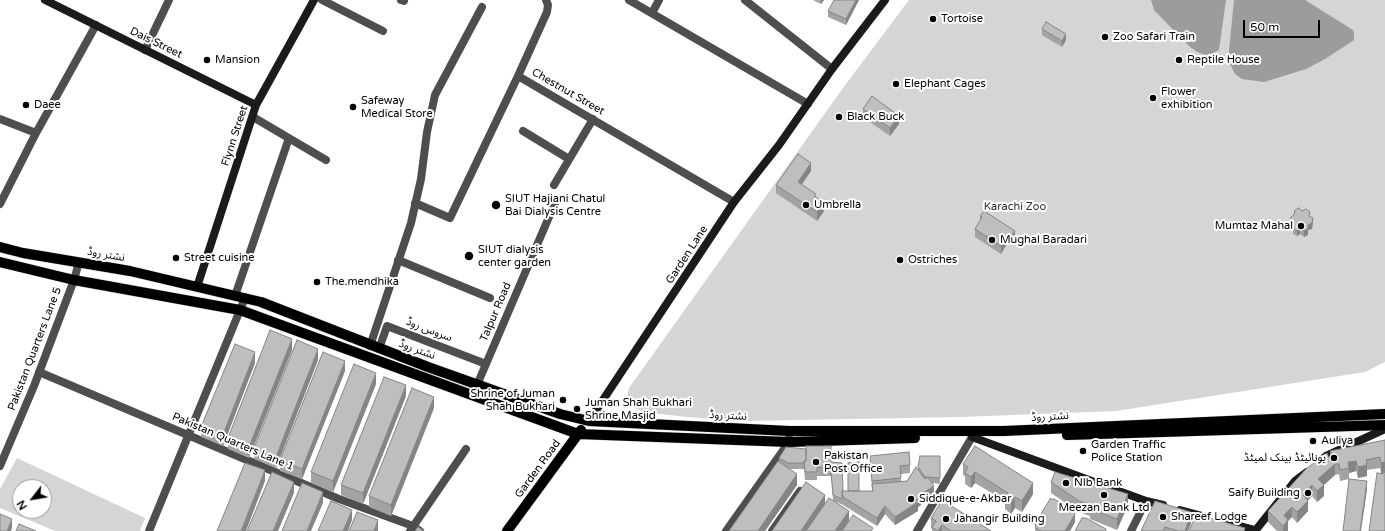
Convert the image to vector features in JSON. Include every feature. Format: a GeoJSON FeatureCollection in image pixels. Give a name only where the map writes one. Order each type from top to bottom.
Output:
{"type":"FeatureCollection","features":[{"type":"Feature","properties":{"kind":"main road","name":"نشتر روڈ"},"geometry":{"type":"LineString","coordinates":[[0,247],[23,253],[130,271],[261,302],[374,347],[477,385],[560,414],[589,421],[789,431],[1004,431],[1385,414]]}},
{"type":"Feature","properties":{"kind":"main road","name":"نشتر روڈ"},"geometry":{"type":"LineString","coordinates":[[0,262],[74,280],[240,310],[578,434],[789,442],[1385,424]]}},
{"type":"Feature","properties":{"kind":"main road","name":"Garden Road"},"geometry":{"type":"LineString","coordinates":[[507,531],[589,421]]}},
{"type":"Feature","properties":{"kind":"street"},"geometry":{"type":"LineString","coordinates":[[145,50],[169,0]]}},
{"type":"Feature","properties":{"kind":"street","name":"Flynn Street"},"geometry":{"type":"LineString","coordinates":[[197,287],[256,105],[314,0]]}},
{"type":"Feature","properties":{"kind":"street"},"geometry":{"type":"LineString","coordinates":[[322,0],[383,31]]}},
{"type":"Feature","properties":{"kind":"street"},"geometry":{"type":"LineString","coordinates":[[518,76],[547,12],[548,6],[546,0]]}},
{"type":"Feature","properties":{"kind":"street"},"geometry":{"type":"LineString","coordinates":[[629,0],[808,104]]}},
{"type":"Feature","properties":{"kind":"street"},"geometry":{"type":"LineString","coordinates":[[652,13],[659,0]]}},
{"type":"Feature","properties":{"kind":"street"},"geometry":{"type":"LineString","coordinates":[[745,0],[832,69]]}},
{"type":"Feature","properties":{"kind":"street","name":"Garden Lane"},"geometry":{"type":"LineString","coordinates":[[589,421],[734,202],[779,145],[832,69],[885,0]]}},
{"type":"Feature","properties":{"kind":"street","name":"Dais Street"},"geometry":{"type":"LineString","coordinates":[[49,1],[256,105]]}},
{"type":"Feature","properties":{"kind":"street"},"geometry":{"type":"LineString","coordinates":[[374,347],[398,260],[411,223],[416,203],[421,179],[427,132],[435,95],[482,7]]}},
{"type":"Feature","properties":{"kind":"street"},"geometry":{"type":"LineString","coordinates":[[0,204],[36,133],[96,25]]}},
{"type":"Feature","properties":{"kind":"street","name":"Chestnut Street"},"geometry":{"type":"LineString","coordinates":[[416,203],[450,218],[518,76],[734,202]]}},
{"type":"Feature","properties":{"kind":"street"},"geometry":{"type":"LineString","coordinates":[[252,117],[326,160]]}},
{"type":"Feature","properties":{"kind":"street"},"geometry":{"type":"LineString","coordinates":[[0,119],[36,133]]}},
{"type":"Feature","properties":{"kind":"street"},"geometry":{"type":"LineString","coordinates":[[554,185],[593,119]]}},
{"type":"Feature","properties":{"kind":"street"},"geometry":{"type":"LineString","coordinates":[[523,131],[569,158]]}},
{"type":"Feature","properties":{"kind":"street"},"geometry":{"type":"LineString","coordinates":[[149,531],[240,310],[240,297],[289,138]]}},
{"type":"Feature","properties":{"kind":"street","name":"Talpur Road"},"geometry":{"type":"LineString","coordinates":[[477,385],[555,203]]}},
{"type":"Feature","properties":{"kind":"street"},"geometry":{"type":"LineString","coordinates":[[398,260],[490,298]]}},
{"type":"Feature","properties":{"kind":"street","name":"Pakistan Quarters Lane 5"},"geometry":{"type":"LineString","coordinates":[[0,466],[39,372],[74,280],[79,262]]}},
{"type":"Feature","properties":{"kind":"street","name":"سروس روڈ"},"geometry":{"type":"LineString","coordinates":[[374,347],[387,326],[486,364]]}},
{"type":"Feature","properties":{"kind":"street","name":"Pakistan Quarters Lane 1"},"geometry":{"type":"LineString","coordinates":[[39,372],[339,499],[415,529]]}},
{"type":"Feature","properties":{"kind":"street"},"geometry":{"type":"LineString","coordinates":[[917,531],[972,436],[1146,501],[1255,531],[1295,481],[1326,456],[1385,429]]}},
{"type":"Feature","properties":{"kind":"street"},"geometry":{"type":"LineString","coordinates":[[726,531],[789,442],[789,431]]}},
{"type":"Feature","properties":{"kind":"street"},"geometry":{"type":"LineString","coordinates":[[415,529],[466,449]]}},
{"type":"Feature","properties":{"kind":"street"},"geometry":{"type":"LineString","coordinates":[[772,531],[800,491]]}},
{"type":"Feature","properties":{"kind":"street"},"geometry":{"type":"LineString","coordinates":[[1130,531],[1146,501]]}},
{"type":"Feature","properties":{"kind":"green space","name":"Karachi Zoo"},"geometry":{"type":"Polygon","coordinates":[[[909,0],[1385,0],[1385,362],[1365,372],[1116,411],[960,417],[746,421],[643,412],[635,408],[627,396],[629,388],[843,88],[909,0]]]}},
{"type":"Feature","properties":{"kind":"green space"},"geometry":{"type":"Polygon","coordinates":[[[17,458],[145,518],[140,531],[55,531],[26,519],[52,519],[52,479],[12,479],[12,513],[0,508],[0,489],[17,458]]]}},
{"type":"Feature","properties":{"kind":"shaded area"},"geometry":{"type":"Polygon","coordinates":[[[1151,0],[1226,0],[1219,50],[1205,55],[1197,52],[1189,46],[1154,10],[1151,0]]]}},
{"type":"Feature","properties":{"kind":"shaded area"},"geometry":{"type":"Polygon","coordinates":[[[1234,0],[1305,0],[1353,30],[1354,40],[1325,59],[1306,69],[1264,82],[1242,79],[1235,74],[1229,62],[1234,0]]]}},
{"type":"Feature","properties":{"kind":"building"},"geometry":{"type":"Polygon","coordinates":[[[834,0],[856,0],[846,19],[828,11],[834,0]]]}},
{"type":"Feature","properties":{"kind":"building"},"geometry":{"type":"Polygon","coordinates":[[[1046,22],[1066,34],[1062,41],[1042,29],[1046,22]]]}},
{"type":"Feature","properties":{"kind":"building"},"geometry":{"type":"Polygon","coordinates":[[[872,96],[899,116],[890,128],[863,109],[872,96]]]}},
{"type":"Feature","properties":{"kind":"building"},"geometry":{"type":"Polygon","coordinates":[[[798,154],[811,163],[798,182],[816,194],[814,196],[824,202],[817,212],[776,185],[798,154]]]}},
{"type":"Feature","properties":{"kind":"building"},"geometry":{"type":"Polygon","coordinates":[[[1299,208],[1302,211],[1306,209],[1310,212],[1309,216],[1313,218],[1312,223],[1308,225],[1308,229],[1304,231],[1300,229],[1297,231],[1293,228],[1293,224],[1290,221],[1295,210],[1299,208]]]}},
{"type":"Feature","properties":{"kind":"building"},"geometry":{"type":"Polygon","coordinates":[[[984,211],[1015,231],[1011,236],[1008,234],[1001,246],[975,229],[982,217],[980,216],[984,211]]]}},
{"type":"Feature","properties":{"kind":"building"},"geometry":{"type":"Polygon","coordinates":[[[270,330],[292,339],[249,447],[228,438],[270,330]]]}},
{"type":"Feature","properties":{"kind":"building"},"geometry":{"type":"Polygon","coordinates":[[[297,340],[318,349],[276,457],[254,448],[297,340]]]}},
{"type":"Feature","properties":{"kind":"building"},"geometry":{"type":"Polygon","coordinates":[[[235,344],[255,352],[223,435],[201,427],[235,344]]]}},
{"type":"Feature","properties":{"kind":"building"},"geometry":{"type":"Polygon","coordinates":[[[323,352],[345,361],[302,469],[280,460],[323,352]]]}},
{"type":"Feature","properties":{"kind":"building"},"geometry":{"type":"Polygon","coordinates":[[[354,364],[376,373],[333,481],[311,472],[354,364]]]}},
{"type":"Feature","properties":{"kind":"building"},"geometry":{"type":"Polygon","coordinates":[[[384,377],[406,385],[363,493],[341,485],[384,377]]]}},
{"type":"Feature","properties":{"kind":"building"},"geometry":{"type":"Polygon","coordinates":[[[412,388],[434,397],[391,505],[369,496],[412,388]]]}},
{"type":"Feature","properties":{"kind":"building"},"geometry":{"type":"Polygon","coordinates":[[[1385,440],[1385,462],[1381,463],[1380,457],[1366,460],[1367,465],[1358,467],[1356,461],[1348,462],[1349,468],[1340,470],[1339,464],[1335,464],[1318,479],[1324,485],[1317,491],[1312,485],[1303,495],[1308,501],[1297,512],[1292,507],[1284,515],[1288,520],[1283,526],[1268,511],[1306,469],[1327,453],[1329,458],[1333,455],[1330,451],[1385,440]]]}},
{"type":"Feature","properties":{"kind":"building"},"geometry":{"type":"Polygon","coordinates":[[[806,446],[831,446],[831,468],[817,467],[817,472],[805,472],[804,461],[806,461],[806,446]]]}},
{"type":"Feature","properties":{"kind":"building"},"geometry":{"type":"Polygon","coordinates":[[[975,446],[1033,483],[1022,501],[1015,497],[1011,503],[1005,498],[1008,493],[975,472],[971,477],[965,473],[968,467],[963,464],[975,446]]]}},
{"type":"Feature","properties":{"kind":"building"},"geometry":{"type":"Polygon","coordinates":[[[786,447],[806,449],[806,461],[804,461],[804,463],[788,463],[779,458],[786,447]]]}},
{"type":"Feature","properties":{"kind":"building"},"geometry":{"type":"Polygon","coordinates":[[[909,452],[910,465],[900,466],[901,478],[872,481],[870,456],[909,452]]]}},
{"type":"Feature","properties":{"kind":"building"},"geometry":{"type":"Polygon","coordinates":[[[920,456],[940,456],[940,478],[925,477],[918,467],[920,456]]]}},
{"type":"Feature","properties":{"kind":"building"},"geometry":{"type":"Polygon","coordinates":[[[778,461],[797,474],[758,531],[729,531],[778,461]]]}},
{"type":"Feature","properties":{"kind":"building"},"geometry":{"type":"Polygon","coordinates":[[[831,462],[842,463],[842,499],[833,495],[831,462]]]}},
{"type":"Feature","properties":{"kind":"building"},"geometry":{"type":"Polygon","coordinates":[[[859,462],[859,491],[848,491],[848,463],[859,462]]]}},
{"type":"Feature","properties":{"kind":"building"},"geometry":{"type":"Polygon","coordinates":[[[245,463],[265,470],[241,531],[217,531],[245,463]]]}},
{"type":"Feature","properties":{"kind":"building"},"geometry":{"type":"Polygon","coordinates":[[[916,467],[925,479],[928,477],[934,486],[920,495],[921,497],[916,500],[918,502],[895,517],[885,506],[877,518],[843,497],[842,491],[873,491],[872,484],[907,481],[916,467]]]}},
{"type":"Feature","properties":{"kind":"building"},"geometry":{"type":"Polygon","coordinates":[[[272,472],[294,482],[273,531],[247,531],[272,472]]]}},
{"type":"Feature","properties":{"kind":"building"},"geometry":{"type":"Polygon","coordinates":[[[1055,472],[1128,494],[1117,519],[1090,509],[1091,505],[1079,501],[1051,482],[1055,472]]]}},
{"type":"Feature","properties":{"kind":"building"},"geometry":{"type":"Polygon","coordinates":[[[1377,473],[1385,474],[1385,531],[1369,531],[1377,473]]]}},
{"type":"Feature","properties":{"kind":"building"},"geometry":{"type":"Polygon","coordinates":[[[1349,479],[1367,481],[1360,531],[1343,531],[1349,479]]]}},
{"type":"Feature","properties":{"kind":"building"},"geometry":{"type":"Polygon","coordinates":[[[806,482],[825,495],[801,531],[772,531],[806,482]]]}},
{"type":"Feature","properties":{"kind":"building"},"geometry":{"type":"Polygon","coordinates":[[[302,483],[323,492],[307,531],[282,531],[302,483]]]}},
{"type":"Feature","properties":{"kind":"building"},"geometry":{"type":"Polygon","coordinates":[[[829,498],[849,511],[835,531],[806,531],[829,498]]]}},
{"type":"Feature","properties":{"kind":"building"},"geometry":{"type":"Polygon","coordinates":[[[1050,499],[1054,499],[1074,510],[1075,514],[1065,531],[1041,531],[1036,528],[1035,524],[1050,499]]]}},
{"type":"Feature","properties":{"kind":"building"},"geometry":{"type":"Polygon","coordinates":[[[942,500],[991,531],[951,531],[942,525],[938,531],[932,527],[936,521],[931,518],[942,500]]]}},
{"type":"Feature","properties":{"kind":"building"},"geometry":{"type":"Polygon","coordinates":[[[331,501],[352,510],[343,531],[318,531],[331,501]]]}},
{"type":"Feature","properties":{"kind":"building"},"geometry":{"type":"Polygon","coordinates":[[[1155,501],[1191,512],[1185,531],[1178,531],[1165,527],[1163,531],[1141,531],[1155,501]]]}},
{"type":"Feature","properties":{"kind":"building"},"geometry":{"type":"Polygon","coordinates":[[[357,512],[378,520],[374,531],[349,531],[357,512]]]}},
{"type":"Feature","properties":{"kind":"building"},"geometry":{"type":"Polygon","coordinates":[[[0,514],[12,519],[7,531],[0,531],[0,514]]]}},
{"type":"Feature","properties":{"kind":"building"},"geometry":{"type":"Polygon","coordinates":[[[1196,514],[1245,528],[1244,531],[1189,531],[1196,514]]]}},
{"type":"Feature","properties":{"kind":"building"},"geometry":{"type":"Polygon","coordinates":[[[853,515],[873,528],[871,531],[842,531],[853,515]]]}},
{"type":"Feature","properties":{"kind":"building"},"geometry":{"type":"Polygon","coordinates":[[[1082,518],[1086,518],[1106,529],[1106,531],[1075,531],[1082,518]]]}},
{"type":"Feature","properties":{"kind":"building"},"geometry":{"type":"Polygon","coordinates":[[[19,524],[36,531],[16,531],[19,524]]]}},
{"type":"Feature","properties":{"kind":"building"},"geometry":{"type":"Polygon","coordinates":[[[418,527],[424,531],[415,531],[418,527]]]}},
{"type":"Feature","properties":{"kind":"place","name":"Tortoise"},"geometry":{"type":"Point","coordinates":[933,19]}},
{"type":"Feature","properties":{"kind":"place","name":"Zoo Safari Train"},"geometry":{"type":"Point","coordinates":[1105,37]}},
{"type":"Feature","properties":{"kind":"place","name":"Mansion"},"geometry":{"type":"Point","coordinates":[207,60]}},
{"type":"Feature","properties":{"kind":"place","name":"Reptile House"},"geometry":{"type":"Point","coordinates":[1179,60]}},
{"type":"Feature","properties":{"kind":"place","name":"Elephant Cages"},"geometry":{"type":"Point","coordinates":[896,84]}},
{"type":"Feature","properties":{"kind":"place","name":"Flower exhibition"},"geometry":{"type":"Point","coordinates":[1153,98]}},
{"type":"Feature","properties":{"kind":"place","name":"Daee"},"geometry":{"type":"Point","coordinates":[26,105]}},
{"type":"Feature","properties":{"kind":"place","name":"Safeway Medical Store"},"geometry":{"type":"Point","coordinates":[353,107]}},
{"type":"Feature","properties":{"kind":"place","name":"Black Buck"},"geometry":{"type":"Point","coordinates":[839,117]}},
{"type":"Feature","properties":{"kind":"place","name":"SIUT Hajiani Chatul Bai Dialysis Centre"},"geometry":{"type":"Point","coordinates":[496,205]}},
{"type":"Feature","properties":{"kind":"place","name":"Umbrella"},"geometry":{"type":"Point","coordinates":[806,205]}},
{"type":"Feature","properties":{"kind":"place","name":"Mumtaz Mahal"},"geometry":{"type":"Point","coordinates":[1301,226]}},
{"type":"Feature","properties":{"kind":"place","name":"Mughal Baradari"},"geometry":{"type":"Point","coordinates":[992,240]}},
{"type":"Feature","properties":{"kind":"place","name":"SIUT dialysis center garden"},"geometry":{"type":"Point","coordinates":[469,256]}},
{"type":"Feature","properties":{"kind":"place","name":"Street cuisine"},"geometry":{"type":"Point","coordinates":[176,258]}},
{"type":"Feature","properties":{"kind":"place","name":"Ostriches"},"geometry":{"type":"Point","coordinates":[900,260]}},
{"type":"Feature","properties":{"kind":"place","name":"The.mendhika"},"geometry":{"type":"Point","coordinates":[317,282]}},
{"type":"Feature","properties":{"kind":"place","name":"Shrine of Juman Shah Bukhari"},"geometry":{"type":"Point","coordinates":[563,400]}},
{"type":"Feature","properties":{"kind":"place","name":"Juman Shah Bukhari Shrine Masjid"},"geometry":{"type":"Point","coordinates":[577,409]}},
{"type":"Feature","properties":{"kind":"place","name":"Auliya"},"geometry":{"type":"Point","coordinates":[1313,441]}},
{"type":"Feature","properties":{"kind":"place","name":"Garden Traffic Police Station"},"geometry":{"type":"Point","coordinates":[1083,451]}},
{"type":"Feature","properties":{"kind":"place","name":"یونائیٹڈ بینک لمیٹڈ"},"geometry":{"type":"Point","coordinates":[1334,458]}},
{"type":"Feature","properties":{"kind":"place","name":"Pakistan Post Office"},"geometry":{"type":"Point","coordinates":[816,462]}},
{"type":"Feature","properties":{"kind":"place","name":"NIb Bank"},"geometry":{"type":"Point","coordinates":[1066,483]}},
{"type":"Feature","properties":{"kind":"place","name":"Saify Building"},"geometry":{"type":"Point","coordinates":[1308,493]}},
{"type":"Feature","properties":{"kind":"place","name":"Meezan Bank Ltd"},"geometry":{"type":"Point","coordinates":[1104,495]}},
{"type":"Feature","properties":{"kind":"place","name":"Siddique-e-Akbar"},"geometry":{"type":"Point","coordinates":[911,499]}},
{"type":"Feature","properties":{"kind":"place","name":"Shareef Lodge"},"geometry":{"type":"Point","coordinates":[1163,517]}},
{"type":"Feature","properties":{"kind":"place","name":"Jahangir Building"},"geometry":{"type":"Point","coordinates":[946,519]}}]}
